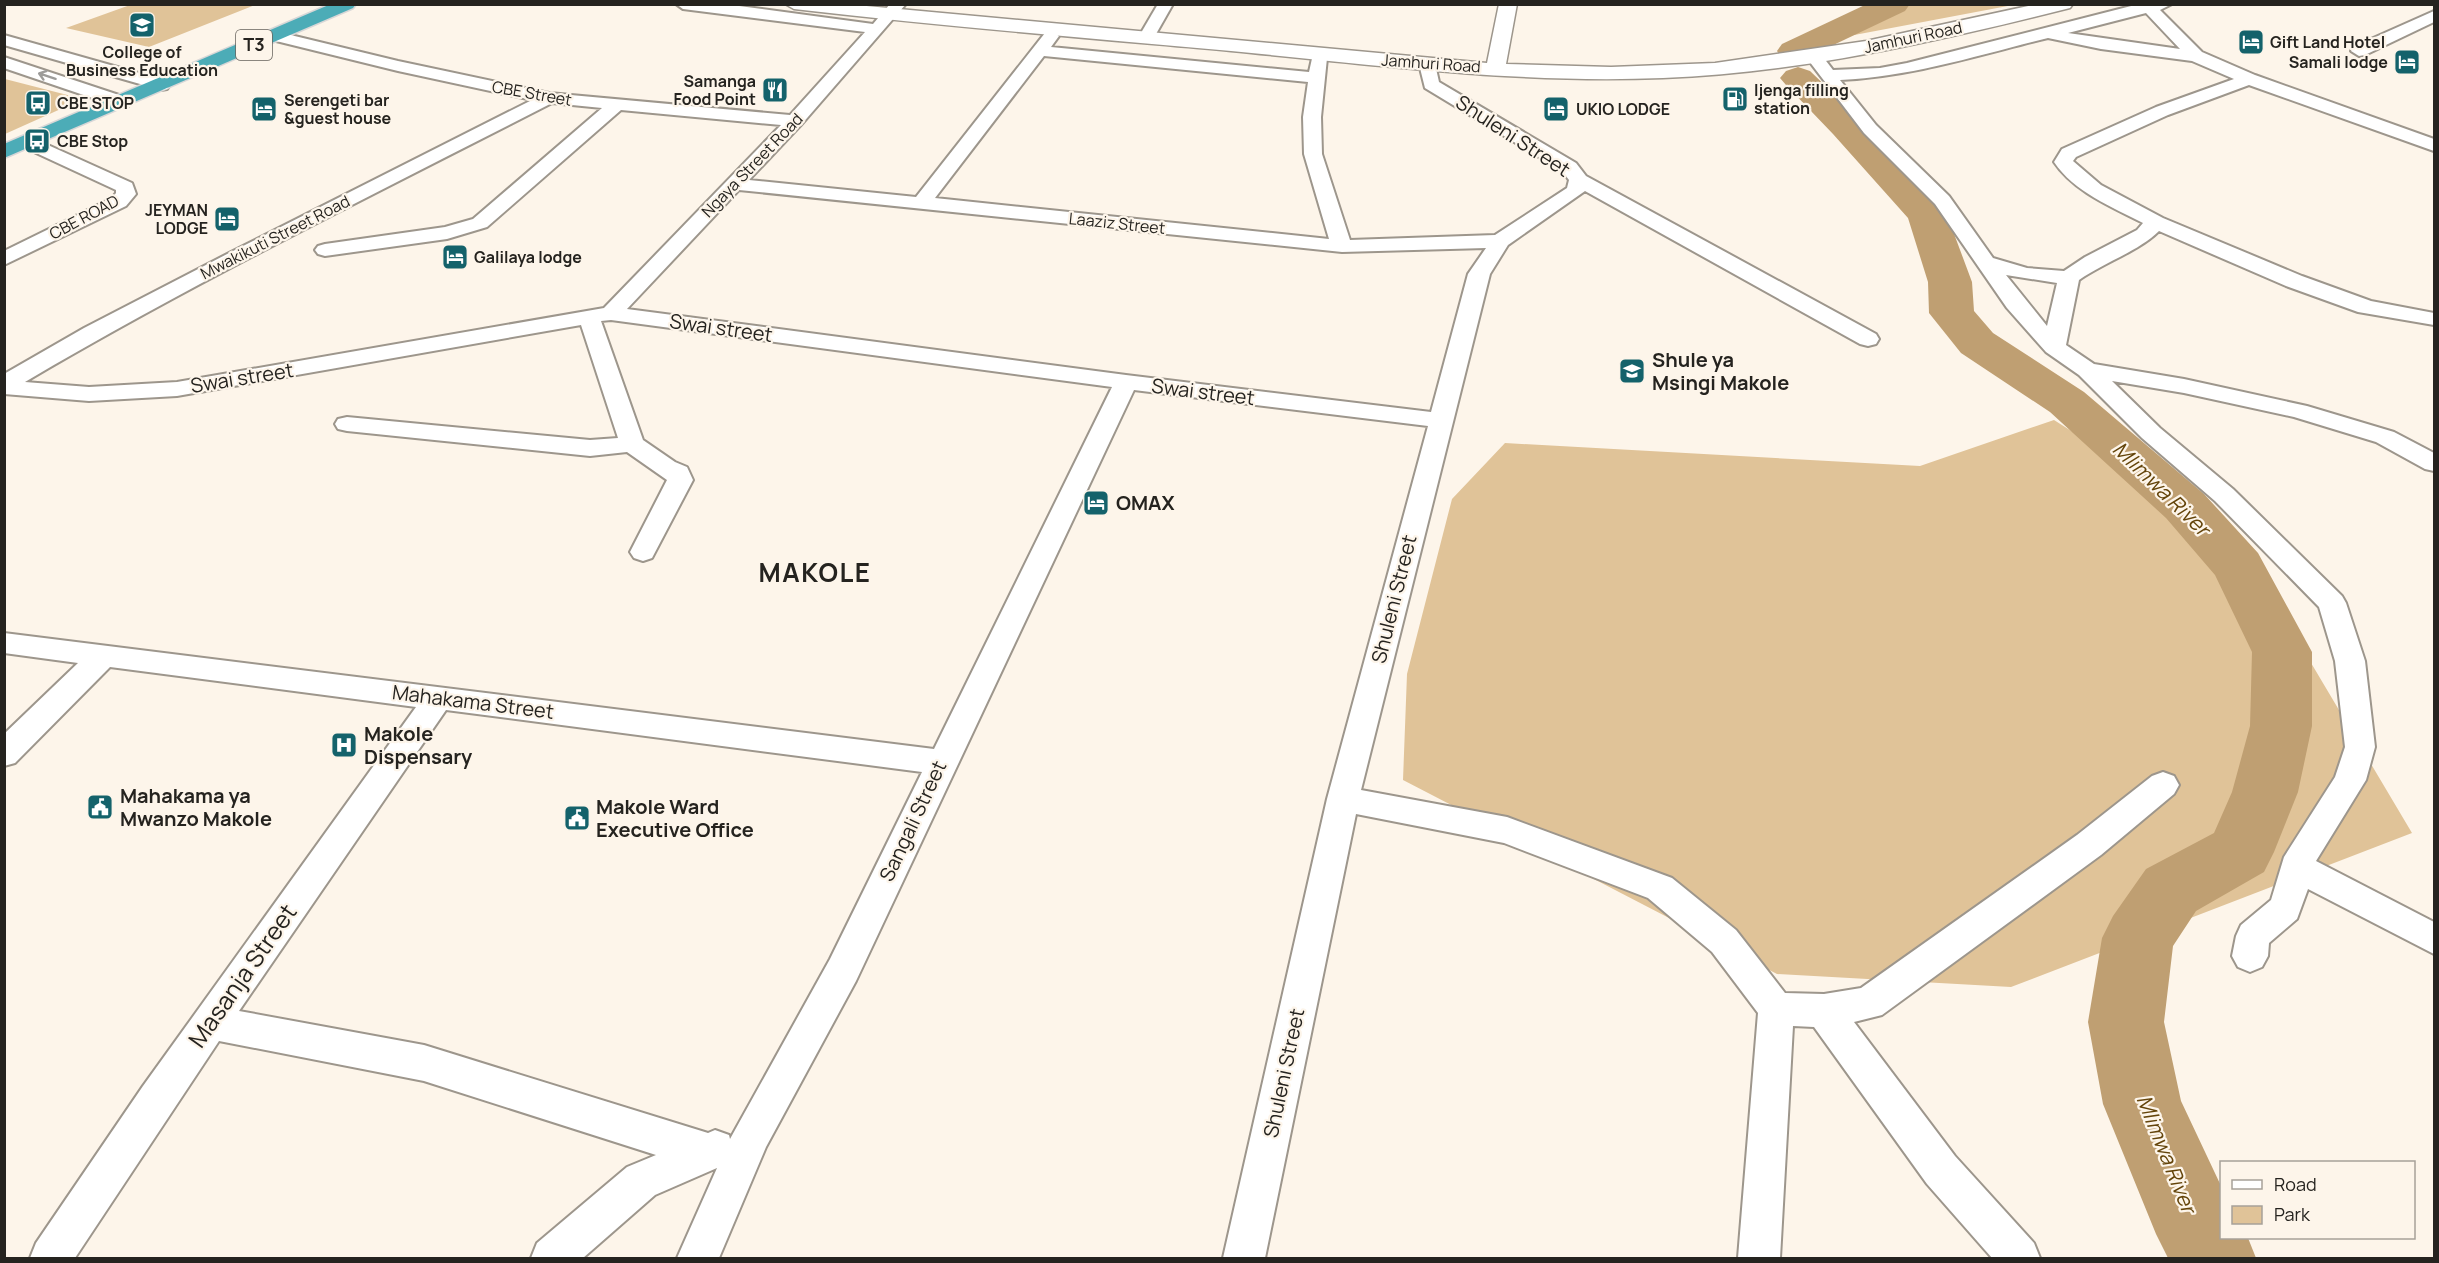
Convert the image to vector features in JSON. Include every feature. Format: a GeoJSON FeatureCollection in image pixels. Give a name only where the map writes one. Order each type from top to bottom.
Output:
{"type":"FeatureCollection","features":[{"type":"Feature","properties":{"kind":"highway","name":"T3"},"geometry":{"type":"LineString","coordinates":[[4,152],[347,4]]}},
{"type":"Feature","properties":{"kind":"main road","name":"Jamhuri Road"},"geometry":{"type":"LineString","coordinates":[[794,4],[889,16],[1056,29],[1427,64],[1586,73],[1665,72],[1814,57],[2064,4]]}},
{"type":"Feature","properties":{"kind":"main road"},"geometry":{"type":"LineString","coordinates":[[1496,68],[1508,4]]}},
{"type":"Feature","properties":{"kind":"street"},"geometry":{"type":"LineString","coordinates":[[683,4],[766,16],[889,16]]}},
{"type":"Feature","properties":{"kind":"street"},"geometry":{"type":"LineString","coordinates":[[766,16],[786,4]]}},
{"type":"Feature","properties":{"kind":"street"},"geometry":{"type":"LineString","coordinates":[[1156,62],[1156,39],[1166,4]]}},
{"type":"Feature","properties":{"kind":"street"},"geometry":{"type":"LineString","coordinates":[[1827,75],[1860,74],[1907,68],[2153,6],[2196,56]]}},
{"type":"Feature","properties":{"kind":"street","name":"Ngaya Street Road"},"geometry":{"type":"LineString","coordinates":[[600,315],[735,184],[889,16]]}},
{"type":"Feature","properties":{"kind":"street"},"geometry":{"type":"LineString","coordinates":[[2360,51],[2434,16]]}},
{"type":"Feature","properties":{"kind":"street"},"geometry":{"type":"LineString","coordinates":[[921,203],[1056,29]]}},
{"type":"Feature","properties":{"kind":"street"},"geometry":{"type":"LineString","coordinates":[[2046,33],[2102,44],[2196,56],[2249,79],[2434,145]]}},
{"type":"Feature","properties":{"kind":"street","name":"CBE Street"},"geometry":{"type":"LineString","coordinates":[[274,36],[398,66],[549,98],[795,121]]}},
{"type":"Feature","properties":{"kind":"street"},"geometry":{"type":"LineString","coordinates":[[4,40],[161,85]]}},
{"type":"Feature","properties":{"kind":"street"},"geometry":{"type":"LineString","coordinates":[[1039,51],[1317,78]]}},
{"type":"Feature","properties":{"kind":"street"},"geometry":{"type":"LineString","coordinates":[[1319,54],[1312,117],[1313,154],[1342,246]]}},
{"type":"Feature","properties":{"kind":"street"},"geometry":{"type":"LineString","coordinates":[[1814,57],[1870,129],[1942,200],[2015,303],[2054,347],[2087,370],[2151,433],[2224,495],[2332,603],[2350,661],[2360,747],[2350,780],[2301,856],[2285,909],[2253,936],[2250,956]]}},
{"type":"Feature","properties":{"kind":"street"},"geometry":{"type":"LineString","coordinates":[[4,62],[122,102]]}},
{"type":"Feature","properties":{"kind":"street","name":"Shuleni Street"},"geometry":{"type":"LineString","coordinates":[[1244,1258],[1343,799],[1479,274],[1500,241],[1576,191],[1579,180],[1569,167],[1431,84],[1427,64]]}},
{"type":"Feature","properties":{"kind":"street"},"geometry":{"type":"LineString","coordinates":[[2249,79],[2162,111],[2069,153],[2063,162],[2098,191],[2156,222],[2294,281],[2366,307],[2434,319]]}},
{"type":"Feature","properties":{"kind":"street","name":"Mwakikuti Street Road"},"geometry":{"type":"LineString","coordinates":[[4,385],[92,333],[238,256],[549,98]]}},
{"type":"Feature","properties":{"kind":"street"},"geometry":{"type":"LineString","coordinates":[[325,250],[447,232],[480,223],[617,104]]}},
{"type":"Feature","properties":{"kind":"street","name":"CBE ROAD"},"geometry":{"type":"LineString","coordinates":[[4,259],[119,202],[126,194],[125,187],[28,142]]}},
{"type":"Feature","properties":{"kind":"street"},"geometry":{"type":"LineString","coordinates":[[1579,180],[1868,339]]}},
{"type":"Feature","properties":{"kind":"street","name":"Laaziz Street"},"geometry":{"type":"LineString","coordinates":[[735,184],[1342,246],[1500,241]]}},
{"type":"Feature","properties":{"kind":"street"},"geometry":{"type":"LineString","coordinates":[[1986,262],[2020,274],[2069,277],[2092,261],[2144,234],[2156,222]]}},
{"type":"Feature","properties":{"kind":"street"},"geometry":{"type":"LineString","coordinates":[[2054,347],[2069,277]]}},
{"type":"Feature","properties":{"kind":"street"},"geometry":{"type":"LineString","coordinates":[[600,315],[632,444]]}},
{"type":"Feature","properties":{"kind":"street","name":"Swai street"},"geometry":{"type":"LineString","coordinates":[[4,385],[89,394],[177,389],[600,315],[1440,420]]}},
{"type":"Feature","properties":{"kind":"street"},"geometry":{"type":"LineString","coordinates":[[2087,370],[2184,386],[2299,411],[2385,437],[2434,463]]}},
{"type":"Feature","properties":{"kind":"street","name":"Sangali Street"},"geometry":{"type":"LineString","coordinates":[[698,1258],[753,1134],[843,970],[941,762],[1126,382]]}},
{"type":"Feature","properties":{"kind":"street"},"geometry":{"type":"LineString","coordinates":[[347,423],[590,448],[632,444],[666,468],[678,473],[680,480],[643,552]]}},
{"type":"Feature","properties":{"kind":"street","name":"Mahakama Street"},"geometry":{"type":"LineString","coordinates":[[4,643],[105,654],[941,762]]}},
{"type":"Feature","properties":{"kind":"street"},"geometry":{"type":"LineString","coordinates":[[4,754],[105,654]]}},
{"type":"Feature","properties":{"kind":"street","name":"Masanja Street"},"geometry":{"type":"LineString","coordinates":[[51,1258],[156,1099],[439,698]]}},
{"type":"Feature","properties":{"kind":"street"},"geometry":{"type":"LineString","coordinates":[[1776,1009],[1824,1011],[1869,1003],[2089,845],[2163,785]]}},
{"type":"Feature","properties":{"kind":"street"},"geometry":{"type":"LineString","coordinates":[[1343,799],[1507,830],[1660,888],[1724,941],[1776,1009],[1759,1258]]}},
{"type":"Feature","properties":{"kind":"street"},"geometry":{"type":"LineString","coordinates":[[2298,868],[2434,939]]}},
{"type":"Feature","properties":{"kind":"street"},"geometry":{"type":"LineString","coordinates":[[1824,1011],[1941,1170],[2019,1258]]}},
{"type":"Feature","properties":{"kind":"street"},"geometry":{"type":"LineString","coordinates":[[210,1022],[424,1063],[708,1152]]}},
{"type":"Feature","properties":{"kind":"street"},"geometry":{"type":"LineString","coordinates":[[552,1258],[641,1181],[753,1134]]}},
{"type":"Feature","properties":{"kind":"green space"},"geometry":{"type":"Polygon","coordinates":[[[130,5],[255,5],[149,47],[66,28],[130,5]]]}},
{"type":"Feature","properties":{"kind":"green space"},"geometry":{"type":"Polygon","coordinates":[[[1884,5],[2013,5],[1849,36],[1802,42],[1884,5]]]}},
{"type":"Feature","properties":{"kind":"green space"},"geometry":{"type":"Polygon","coordinates":[[[5,79],[83,99],[5,134],[5,79]]]}},
{"type":"Feature","properties":{"kind":"green space"},"geometry":{"type":"Polygon","coordinates":[[[2054,420],[2235,535],[2412,833],[2011,987],[1777,974],[1403,780],[1407,674],[1452,499],[1505,443],[1920,466],[2054,420]]]}},
{"type":"Feature","properties":{"kind":"waterway","name":"Mlimwa River"},"geometry":{"type":"LineString","coordinates":[[1794,51],[1894,4]]}},
{"type":"Feature","properties":{"kind":"waterway","name":"Mlimwa River"},"geometry":{"type":"LineString","coordinates":[[1798,78],[1846,126],[1927,215],[1950,282],[1952,313],[1977,343],[2067,402],[2185,506],[2238,566],[2282,652],[2281,726],[2265,792],[2240,852],[2171,890],[2138,938],[2126,1022],[2142,1104],[2185,1205],[2214,1258]]}},
{"type":"Feature","properties":{"kind":"place","name":"College of Business Education"},"geometry":{"type":"Point","coordinates":[142,25]}},
{"type":"Feature","properties":{"kind":"place","name":"Gift Land Hotel"},"geometry":{"type":"Point","coordinates":[2251,42]}},
{"type":"Feature","properties":{"kind":"place","name":"Samali lodge"},"geometry":{"type":"Point","coordinates":[2407,62]}},
{"type":"Feature","properties":{"kind":"place","name":"Samanga Food Point"},"geometry":{"type":"Point","coordinates":[775,90]}},
{"type":"Feature","properties":{"kind":"place","name":"Ijenga filling station"},"geometry":{"type":"Point","coordinates":[1735,99]}},
{"type":"Feature","properties":{"kind":"place","name":"CBE STOP"},"geometry":{"type":"Point","coordinates":[38,103]}},
{"type":"Feature","properties":{"kind":"place","name":"Serengeti bar &guest house"},"geometry":{"type":"Point","coordinates":[264,109]}},
{"type":"Feature","properties":{"kind":"place","name":"UKIO LODGE"},"geometry":{"type":"Point","coordinates":[1556,109]}},
{"type":"Feature","properties":{"kind":"place","name":"CBE Stop"},"geometry":{"type":"Point","coordinates":[37,141]}},
{"type":"Feature","properties":{"kind":"place","name":"JEYMAN LODGE"},"geometry":{"type":"Point","coordinates":[227,219]}},
{"type":"Feature","properties":{"kind":"place","name":"Galilaya lodge"},"geometry":{"type":"Point","coordinates":[455,257]}},
{"type":"Feature","properties":{"kind":"place","name":"Shule ya Msingi Makole"},"geometry":{"type":"Point","coordinates":[1632,371]}},
{"type":"Feature","properties":{"kind":"place","name":"OMAX"},"geometry":{"type":"Point","coordinates":[1096,503]}},
{"type":"Feature","properties":{"kind":"place","name":"Makole Dispensary"},"geometry":{"type":"Point","coordinates":[344,745]}},
{"type":"Feature","properties":{"kind":"place","name":"Mahakama ya Mwanzo Makole"},"geometry":{"type":"Point","coordinates":[100,807]}},
{"type":"Feature","properties":{"kind":"place","name":"Makole Ward Executive Office"},"geometry":{"type":"Point","coordinates":[577,818]}},
{"type":"Feature","properties":{"kind":"district","name":"MAKOLE"},"geometry":{"type":"Point","coordinates":[815,573]}}]}
